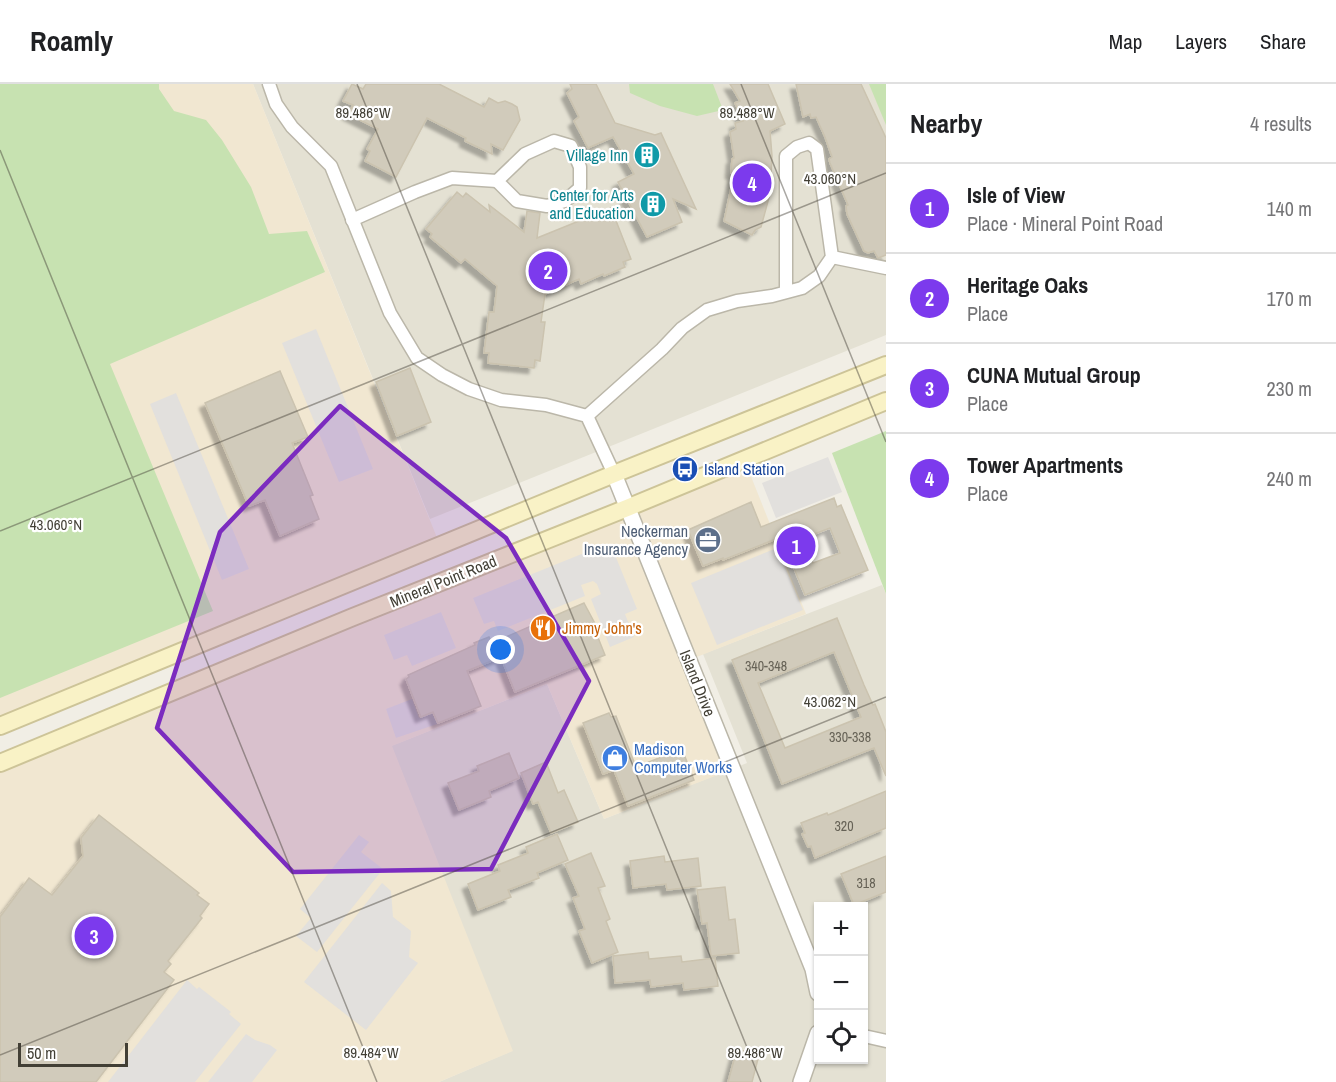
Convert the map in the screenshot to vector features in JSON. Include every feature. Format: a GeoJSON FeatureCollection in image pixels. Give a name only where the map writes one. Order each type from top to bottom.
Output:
{"type":"FeatureCollection","features":[{"type":"Feature","properties":{"kind":"main road","name":"Mineral Point Road"},"geometry":{"type":"LineString","coordinates":[[0,726],[886,365]]}},
{"type":"Feature","properties":{"kind":"main road","name":"Mineral Point Road"},"geometry":{"type":"LineString","coordinates":[[0,764],[353,617],[627,508],[886,401]]}},
{"type":"Feature","properties":{"kind":"street"},"geometry":{"type":"LineString","coordinates":[[269,84],[276,104],[292,127],[331,166],[390,313],[417,358],[469,389],[501,400],[546,405],[587,417],[614,474]]}},
{"type":"Feature","properties":{"kind":"street"},"geometry":{"type":"LineString","coordinates":[[352,220],[452,178],[497,181],[517,201],[547,206],[565,201],[580,188],[580,167],[571,146],[554,141],[525,154],[497,181]]}},
{"type":"Feature","properties":{"kind":"street"},"geometry":{"type":"LineString","coordinates":[[587,417],[662,350],[682,328],[708,310],[737,301],[772,296],[802,288],[819,276],[832,257],[817,148],[809,143],[797,147],[786,156],[786,292]]}},
{"type":"Feature","properties":{"kind":"street"},"geometry":{"type":"LineString","coordinates":[[832,257],[886,268]]}},
{"type":"Feature","properties":{"kind":"street","name":"Island Drive"},"geometry":{"type":"LineString","coordinates":[[614,474],[814,973]]}},
{"type":"Feature","properties":{"kind":"street"},"geometry":{"type":"LineString","coordinates":[[868,1037],[886,1041]]}},
{"type":"Feature","properties":{"kind":"street"},"geometry":{"type":"LineString","coordinates":[[801,1082],[814,1047]]}},
{"type":"Feature","properties":{"kind":"highlighted area"},"geometry":{"type":"Polygon","coordinates":[[[340,406],[506,538],[589,681],[491,869],[293,872],[157,728],[220,532],[340,406]]]}},
{"type":"Feature","properties":{"kind":"shaded area"},"geometry":{"type":"Polygon","coordinates":[[[0,84],[253,84],[440,545],[0,726],[0,84]]]}},
{"type":"Feature","properties":{"kind":"shaded area"},"geometry":{"type":"Polygon","coordinates":[[[253,84],[886,84],[886,335],[430,519],[253,84]]]}},
{"type":"Feature","properties":{"kind":"shaded area"},"geometry":{"type":"Polygon","coordinates":[[[316,329],[373,469],[339,482],[282,343],[316,329]]]}},
{"type":"Feature","properties":{"kind":"shaded area"},"geometry":{"type":"Polygon","coordinates":[[[176,393],[249,569],[222,580],[150,404],[176,393]]]}},
{"type":"Feature","properties":{"kind":"shaded area"},"geometry":{"type":"Polygon","coordinates":[[[828,457],[842,492],[776,518],[762,483],[828,457]]]}},
{"type":"Feature","properties":{"kind":"shaded area"},"geometry":{"type":"Polygon","coordinates":[[[744,459],[806,614],[689,660],[733,769],[604,819],[547,684],[392,746],[513,1051],[439,1082],[0,1082],[0,763],[744,459]]]}},
{"type":"Feature","properties":{"kind":"shaded area"},"geometry":{"type":"Polygon","coordinates":[[[599,547],[603,554],[613,550],[637,609],[625,614],[634,637],[610,647],[591,599],[601,594],[597,584],[593,581],[581,585],[585,596],[498,631],[494,621],[484,624],[473,598],[599,547]]]}},
{"type":"Feature","properties":{"kind":"shaded area"},"geometry":{"type":"Polygon","coordinates":[[[777,548],[803,610],[717,645],[691,583],[777,548]]]}},
{"type":"Feature","properties":{"kind":"shaded area"},"geometry":{"type":"Polygon","coordinates":[[[882,585],[886,594],[886,1082],[439,1082],[512,1051],[391,746],[547,684],[604,819],[747,763],[703,654],[882,585]]]}},
{"type":"Feature","properties":{"kind":"shaded area"},"geometry":{"type":"Polygon","coordinates":[[[441,612],[456,648],[412,666],[407,655],[394,660],[384,635],[441,612]]]}},
{"type":"Feature","properties":{"kind":"shaded area"},"geometry":{"type":"Polygon","coordinates":[[[412,699],[419,718],[432,713],[437,724],[396,738],[386,709],[412,699]]]}},
{"type":"Feature","properties":{"kind":"shaded area"},"geometry":{"type":"Polygon","coordinates":[[[359,835],[369,842],[361,852],[383,869],[317,952],[296,936],[311,918],[300,909],[359,835]]]}},
{"type":"Feature","properties":{"kind":"shaded area"},"geometry":{"type":"Polygon","coordinates":[[[382,883],[391,891],[393,917],[411,931],[409,957],[418,963],[366,1030],[304,982],[382,883]]]}},
{"type":"Feature","properties":{"kind":"shaded area"},"geometry":{"type":"Polygon","coordinates":[[[187,980],[231,1012],[229,1014],[241,1024],[195,1082],[108,1082],[187,980]]]}},
{"type":"Feature","properties":{"kind":"shaded area"},"geometry":{"type":"Polygon","coordinates":[[[246,1034],[277,1050],[252,1082],[208,1082],[246,1034]]]}},
{"type":"Feature","properties":{"kind":"green space"},"geometry":{"type":"Polygon","coordinates":[[[0,84],[159,84],[159,89],[174,111],[206,120],[222,140],[251,187],[269,234],[307,231],[325,272],[110,364],[213,611],[0,698],[0,84]]]}},
{"type":"Feature","properties":{"kind":"green space"},"geometry":{"type":"Polygon","coordinates":[[[629,84],[713,84],[723,110],[697,116],[660,106],[630,93],[629,84]]]}},
{"type":"Feature","properties":{"kind":"green space"},"geometry":{"type":"Polygon","coordinates":[[[869,84],[886,84],[886,125],[869,84]]]}},
{"type":"Feature","properties":{"kind":"green space"},"geometry":{"type":"Polygon","coordinates":[[[886,431],[886,594],[832,453],[886,431]]]}},
{"type":"Feature","properties":{"kind":"building"},"geometry":{"type":"Polygon","coordinates":[[[352,84],[363,89],[366,84],[439,84],[484,107],[489,98],[498,103],[505,101],[512,104],[517,107],[520,120],[503,150],[491,144],[492,154],[427,118],[396,177],[365,161],[370,151],[367,149],[378,129],[348,114],[353,105],[343,101],[352,84]]]}},
{"type":"Feature","properties":{"kind":"building"},"geometry":{"type":"Polygon","coordinates":[[[570,84],[596,84],[615,123],[655,135],[661,133],[696,209],[673,199],[682,222],[647,237],[618,182],[634,174],[613,137],[588,148],[574,121],[579,117],[567,93],[572,89],[570,84]]]}},
{"type":"Feature","properties":{"kind":"building"},"geometry":{"type":"Polygon","coordinates":[[[730,84],[768,84],[785,124],[770,131],[772,156],[770,194],[761,227],[752,235],[724,221],[734,174],[731,173],[734,158],[730,132],[736,129],[735,123],[743,121],[735,103],[740,101],[730,84]]]}},
{"type":"Feature","properties":{"kind":"building"},"geometry":{"type":"Polygon","coordinates":[[[796,84],[861,84],[886,138],[886,255],[878,258],[874,251],[868,253],[864,251],[847,214],[846,206],[848,205],[830,163],[829,159],[832,157],[825,137],[816,117],[811,118],[810,114],[803,117],[796,84]]]}},
{"type":"Feature","properties":{"kind":"building"},"geometry":{"type":"Polygon","coordinates":[[[457,192],[463,197],[466,193],[490,212],[489,205],[524,232],[527,211],[540,213],[537,238],[611,208],[631,259],[623,262],[625,267],[604,276],[603,274],[581,284],[579,279],[545,294],[541,322],[545,322],[540,361],[535,360],[534,368],[488,363],[489,353],[484,353],[489,312],[494,312],[497,286],[465,259],[461,263],[430,237],[432,234],[426,229],[457,192]]]}},
{"type":"Feature","properties":{"kind":"building"},"geometry":{"type":"Polygon","coordinates":[[[410,368],[431,422],[397,436],[376,382],[410,368]]]}},
{"type":"Feature","properties":{"kind":"building"},"geometry":{"type":"Polygon","coordinates":[[[280,371],[308,437],[292,443],[313,495],[310,496],[319,519],[280,536],[265,500],[249,506],[205,403],[280,371]]]}},
{"type":"Feature","properties":{"kind":"building"},"geometry":{"type":"Polygon","coordinates":[[[834,498],[837,507],[841,505],[868,570],[805,595],[781,537],[703,566],[688,530],[751,502],[761,527],[834,498]],[[830,528],[804,538],[813,563],[840,553],[830,528]]]}},
{"type":"Feature","properties":{"kind":"building"},"geometry":{"type":"Polygon","coordinates":[[[584,603],[598,629],[595,630],[605,655],[515,692],[501,657],[467,671],[481,706],[438,723],[433,712],[421,717],[406,679],[408,675],[475,645],[474,643],[489,637],[492,643],[584,603]]]}},
{"type":"Feature","properties":{"kind":"building"},"geometry":{"type":"Polygon","coordinates":[[[837,618],[886,732],[886,776],[874,748],[782,784],[732,660],[837,618]],[[834,652],[758,683],[785,748],[861,717],[834,652]]]}},
{"type":"Feature","properties":{"kind":"building","name":"Madison Computer Works"},"geometry":{"type":"Polygon","coordinates":[[[609,713],[611,717],[616,716],[636,767],[682,749],[694,780],[628,806],[614,770],[603,774],[583,723],[609,713]]]}},
{"type":"Feature","properties":{"kind":"building"},"geometry":{"type":"Polygon","coordinates":[[[509,753],[519,778],[489,791],[491,797],[459,810],[448,783],[479,771],[477,766],[509,753]]]}},
{"type":"Feature","properties":{"kind":"building"},"geometry":{"type":"Polygon","coordinates":[[[546,762],[558,793],[564,790],[578,822],[551,833],[538,802],[533,804],[521,773],[546,762]]]}},
{"type":"Feature","properties":{"kind":"building"},"geometry":{"type":"Polygon","coordinates":[[[886,791],[886,828],[815,858],[811,846],[808,847],[802,834],[805,833],[801,823],[827,813],[828,815],[886,791]]]}},
{"type":"Feature","properties":{"kind":"building"},"geometry":{"type":"Polygon","coordinates":[[[99,815],[199,893],[197,895],[209,904],[200,916],[202,918],[168,961],[171,964],[164,972],[174,980],[96,1082],[0,1082],[0,917],[29,878],[52,895],[83,856],[81,838],[99,815]]]}},
{"type":"Feature","properties":{"kind":"building"},"geometry":{"type":"Polygon","coordinates":[[[557,834],[568,860],[537,873],[539,878],[508,890],[511,897],[478,910],[468,884],[500,871],[498,865],[528,853],[526,847],[557,834]]]}},
{"type":"Feature","properties":{"kind":"building"},"geometry":{"type":"Polygon","coordinates":[[[591,853],[605,886],[598,888],[610,919],[606,921],[618,952],[592,963],[579,931],[585,929],[573,898],[579,896],[565,864],[591,853]]]}},
{"type":"Feature","properties":{"kind":"building"},"geometry":{"type":"Polygon","coordinates":[[[664,856],[665,862],[698,858],[701,886],[667,890],[666,884],[633,888],[630,861],[664,856]]]}},
{"type":"Feature","properties":{"kind":"building"},"geometry":{"type":"Polygon","coordinates":[[[886,856],[886,892],[861,902],[853,902],[841,874],[886,856]]]}},
{"type":"Feature","properties":{"kind":"building"},"geometry":{"type":"Polygon","coordinates":[[[725,887],[729,920],[735,919],[739,953],[711,956],[707,923],[702,924],[697,890],[725,887]]]}},
{"type":"Feature","properties":{"kind":"building"},"geometry":{"type":"Polygon","coordinates":[[[648,952],[649,959],[681,956],[682,962],[715,958],[718,986],[684,990],[683,983],[651,987],[650,980],[615,983],[613,956],[648,952]]]}},
{"type":"Feature","properties":{"kind":"building"},"geometry":{"type":"Polygon","coordinates":[[[737,1049],[759,1055],[752,1082],[728,1082],[737,1049]]]}},
{"type":"Feature","properties":{"kind":"place","name":"Village Inn"},"geometry":{"type":"Point","coordinates":[647,155]}},
{"type":"Feature","properties":{"kind":"place","name":"Tower Apartments"},"geometry":{"type":"Point","coordinates":[752,183]}},
{"type":"Feature","properties":{"kind":"place","name":"Center for Arts and Education"},"geometry":{"type":"Point","coordinates":[653,204]}},
{"type":"Feature","properties":{"kind":"place","name":"Heritage Oaks"},"geometry":{"type":"Point","coordinates":[548,271]}},
{"type":"Feature","properties":{"kind":"place","name":"Island Station"},"geometry":{"type":"Point","coordinates":[685,469]}},
{"type":"Feature","properties":{"kind":"place","name":"Neckerman Insurance Agency"},"geometry":{"type":"Point","coordinates":[708,540]}},
{"type":"Feature","properties":{"kind":"place","name":"Isle of View"},"geometry":{"type":"Point","coordinates":[796,546]}},
{"type":"Feature","properties":{"kind":"place","name":"Jimmy John's"},"geometry":{"type":"Point","coordinates":[543,628]}},
{"type":"Feature","properties":{"kind":"place","name":"Madison Computer Works"},"geometry":{"type":"Point","coordinates":[615,758]}},
{"type":"Feature","properties":{"kind":"place","name":"CUNA Mutual Group"},"geometry":{"type":"Point","coordinates":[94,936]}}]}
